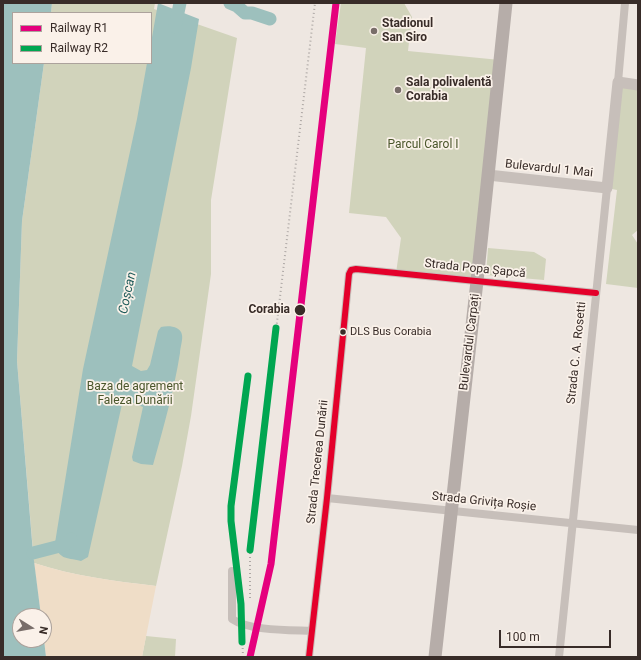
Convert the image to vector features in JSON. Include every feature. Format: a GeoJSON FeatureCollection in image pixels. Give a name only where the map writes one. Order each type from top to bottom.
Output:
{"type":"FeatureCollection","features":[{"type":"Feature","properties":{"kind":"main road","name":"Bulevardul Carpați"},"geometry":{"type":"LineString","coordinates":[[435,657],[506,3]]}},
{"type":"Feature","properties":{"kind":"street","name":"Strada C. A. Rosetti"},"geometry":{"type":"LineString","coordinates":[[560,657],[625,3]]}},
{"type":"Feature","properties":{"kind":"street"},"geometry":{"type":"LineString","coordinates":[[618,82],[638,85]]}},
{"type":"Feature","properties":{"kind":"street","name":"Bulevardul 1 Mai"},"geometry":{"type":"LineString","coordinates":[[488,176],[607,188]]}},
{"type":"Feature","properties":{"kind":"street","name":"Strada Popa Șapcă"},"geometry":{"type":"LineString","coordinates":[[351,270],[356,269],[596,293]]}},
{"type":"Feature","properties":{"kind":"street","name":"Strada Trecerea Dunării"},"geometry":{"type":"LineString","coordinates":[[309,657],[327,498],[342,334],[349,274],[351,270]]}},
{"type":"Feature","properties":{"kind":"street","name":"Strada Grivița Roșie"},"geometry":{"type":"LineString","coordinates":[[327,498],[638,530]]}},
{"type":"Feature","properties":{"kind":"street"},"geometry":{"type":"LineString","coordinates":[[232,571],[232,619],[238,623],[268,628],[312,631]]}},
{"type":"Feature","properties":{"kind":"green space","name":"Baza de agrement Faleza Dunării"},"geometry":{"type":"Polygon","coordinates":[[[52,3],[155,3],[154,9],[237,38],[211,200],[211,274],[191,416],[182,466],[156,586],[79,575],[34,563],[17,361],[22,221],[44,64],[152,64],[152,12],[51,12],[52,3]]]}},
{"type":"Feature","properties":{"kind":"green space","name":"Parcul Carol I"},"geometry":{"type":"Polygon","coordinates":[[[341,3],[404,3],[412,17],[408,51],[500,60],[477,281],[396,273],[401,238],[386,217],[349,213],[366,48],[335,44],[341,3]]]}},
{"type":"Feature","properties":{"kind":"green space"},"geometry":{"type":"Polygon","coordinates":[[[618,82],[638,85],[638,230],[632,235],[638,244],[638,288],[606,284],[617,190],[607,188],[618,82]]]}},
{"type":"Feature","properties":{"kind":"green space"},"geometry":{"type":"Polygon","coordinates":[[[488,248],[534,252],[546,259],[544,280],[486,275],[488,248]]]}},
{"type":"Feature","properties":{"kind":"green space"},"geometry":{"type":"Polygon","coordinates":[[[146,636],[176,639],[175,657],[142,657],[146,636]]]}},
{"type":"Feature","properties":{"kind":"sand"},"geometry":{"type":"Polygon","coordinates":[[[34,563],[79,575],[156,586],[142,657],[46,657],[45,648],[52,648],[52,608],[40,608],[34,563]]]}},
{"type":"Feature","properties":{"kind":"water"},"geometry":{"type":"Polygon","coordinates":[[[3,3],[52,3],[51,12],[12,12],[12,64],[44,64],[22,221],[17,361],[33,553],[40,608],[12,608],[12,648],[45,648],[46,657],[3,657],[3,3]]]}},
{"type":"Feature","properties":{"kind":"water"},"geometry":{"type":"Polygon","coordinates":[[[158,3],[199,19],[191,68],[132,366],[141,371],[147,370],[150,365],[158,331],[161,327],[170,326],[177,328],[181,332],[182,342],[178,367],[153,465],[141,464],[133,461],[132,457],[143,407],[131,402],[122,404],[88,557],[81,561],[61,555],[58,552],[55,543],[83,369],[137,119],[147,64],[152,64],[152,37],[158,3]]]}},
{"type":"Feature","properties":{"kind":"waterway","name":"Coșcan"},"geometry":{"type":"LineString","coordinates":[[175,27],[180,3]]}},
{"type":"Feature","properties":{"kind":"waterway"},"geometry":{"type":"LineString","coordinates":[[230,3],[237,6],[245,13],[252,13],[270,19]]}},
{"type":"Feature","properties":{"kind":"waterway","name":"Coșcan"},"geometry":{"type":"LineString","coordinates":[[33,553],[64,545],[71,539]]}},
{"type":"Feature","properties":{"kind":"railway"},"geometry":{"type":"LineString","coordinates":[[250,598],[250,549],[315,3]]}},
{"type":"Feature","properties":{"kind":"railway"},"geometry":{"type":"LineString","coordinates":[[250,657],[271,564],[301,306]]}},
{"type":"Feature","properties":{"kind":"railway"},"geometry":{"type":"LineString","coordinates":[[243,657],[241,604],[231,521],[231,506],[248,376]]}},
{"type":"Feature","properties":{"kind":"rail line","name":"R1"},"geometry":{"type":"LineString","coordinates":[[250,657],[271,564],[336,3]]}},
{"type":"Feature","properties":{"kind":"rail line","name":"R2"},"geometry":{"type":"LineString","coordinates":[[250,550],[276,328]]}},
{"type":"Feature","properties":{"kind":"rail line","name":"R2"},"geometry":{"type":"LineString","coordinates":[[242,642],[241,604],[231,521],[231,506],[248,376]]}},
{"type":"Feature","properties":{"kind":"transit line"},"geometry":{"type":"LineString","coordinates":[[309,657],[327,498],[349,274],[351,270],[356,269],[596,293]]}},
{"type":"Feature","properties":{"kind":"place","name":"Stadionul San Siro"},"geometry":{"type":"Point","coordinates":[374,31]}},
{"type":"Feature","properties":{"kind":"place","name":"Sala polivalentă Corabia"},"geometry":{"type":"Point","coordinates":[398,90]}},
{"type":"Feature","properties":{"kind":"place","name":"Corabia"},"geometry":{"type":"Point","coordinates":[300,310]}},
{"type":"Feature","properties":{"kind":"place","name":"DLS Bus Corabia"},"geometry":{"type":"Point","coordinates":[343,332]}}]}
